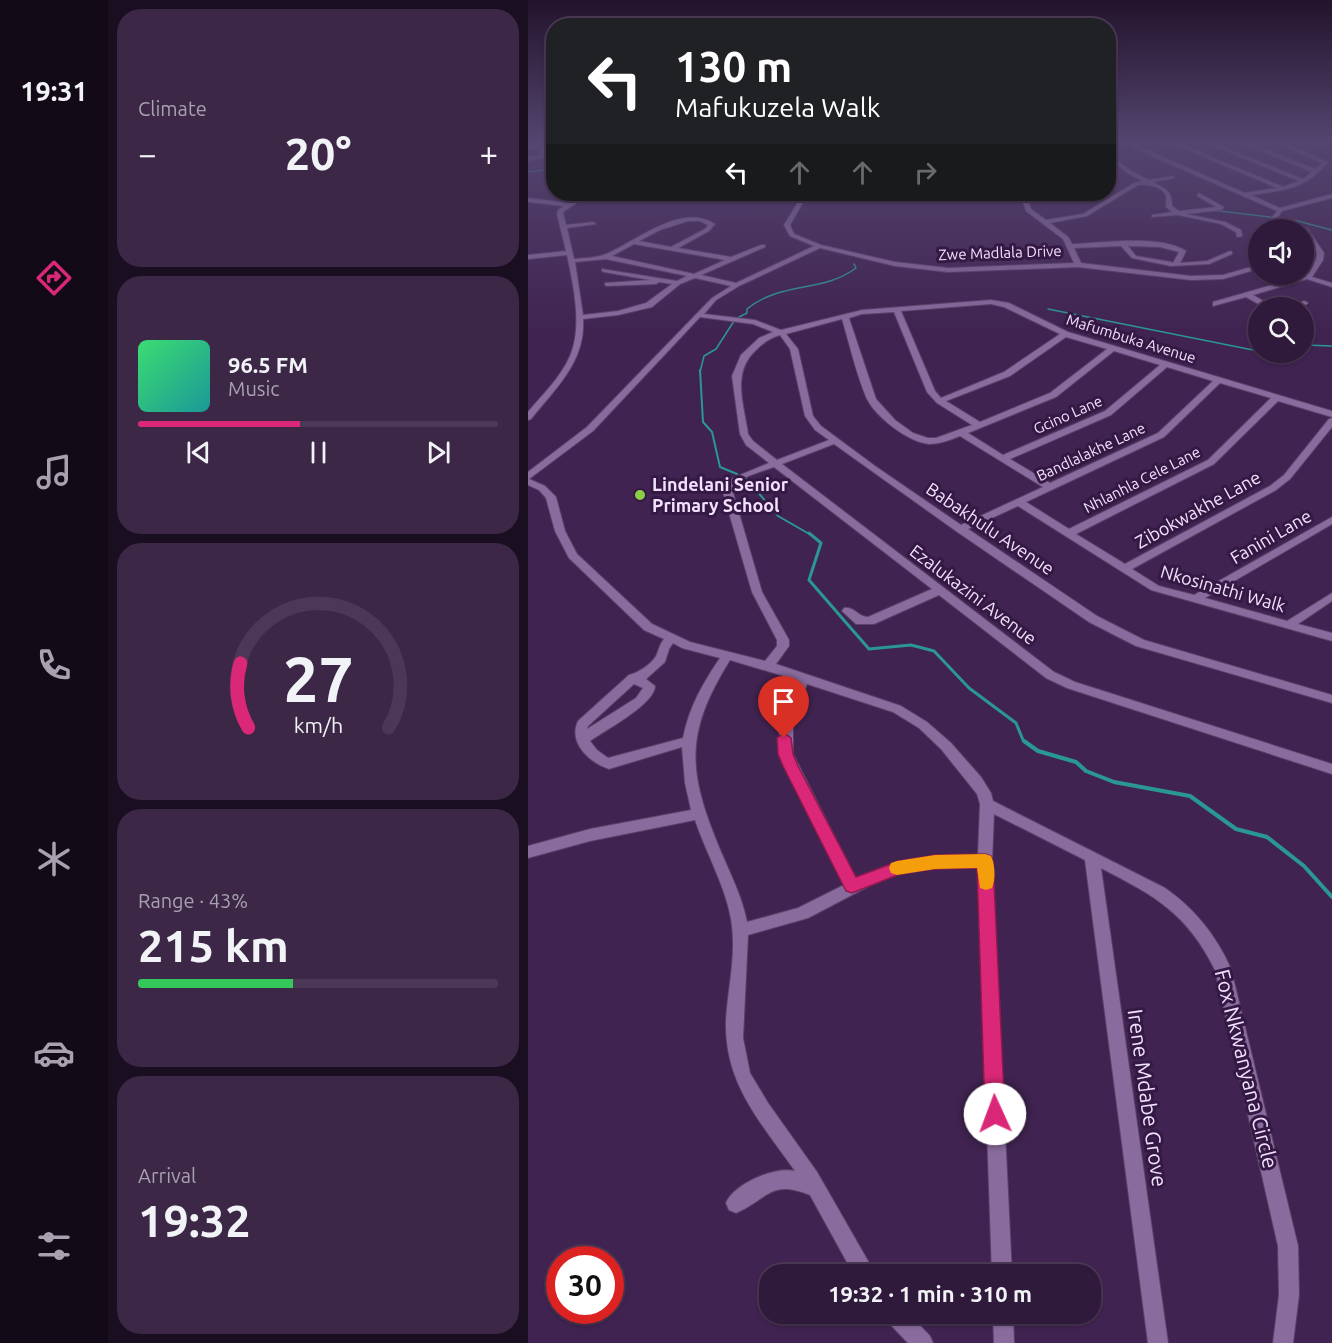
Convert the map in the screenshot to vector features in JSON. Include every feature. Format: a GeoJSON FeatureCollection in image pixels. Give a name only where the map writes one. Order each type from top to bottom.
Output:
{"type":"FeatureCollection","features":[{"type":"Feature","properties":{"kind":"street"},"geometry":{"type":"LineString","coordinates":[[528,417],[574,356],[580,317],[560,211],[571,205]]}},
{"type":"Feature","properties":{"kind":"street","name":"Zwe Madlala Drive"},"geometry":{"type":"LineString","coordinates":[[799,205],[787,225],[787,229],[794,237],[819,246],[895,264],[948,270],[1078,265],[1191,278],[1223,277],[1248,270]]}},
{"type":"Feature","properties":{"kind":"street"},"geometry":{"type":"LineString","coordinates":[[1027,205],[1028,210],[1066,238],[1072,246],[1078,265]]}},
{"type":"Feature","properties":{"kind":"street"},"geometry":{"type":"LineString","coordinates":[[1046,222],[1085,215],[1102,205]]}},
{"type":"Feature","properties":{"kind":"street"},"geometry":{"type":"LineString","coordinates":[[1169,205],[1175,212],[1192,218],[1231,226],[1239,231],[1239,236]]}},
{"type":"Feature","properties":{"kind":"street"},"geometry":{"type":"LineString","coordinates":[[1154,216],[1219,209],[1222,206],[1219,205]]}},
{"type":"Feature","properties":{"kind":"street"},"geometry":{"type":"LineString","coordinates":[[1268,205],[1280,210]]}},
{"type":"Feature","properties":{"kind":"street"},"geometry":{"type":"LineString","coordinates":[[1273,219],[1280,210],[1300,205]]}},
{"type":"Feature","properties":{"kind":"street"},"geometry":{"type":"LineString","coordinates":[[606,257],[675,222],[700,219],[712,224],[707,230],[671,249]]}},
{"type":"Feature","properties":{"kind":"street"},"geometry":{"type":"LineString","coordinates":[[562,227],[593,224]]}},
{"type":"Feature","properties":{"kind":"street"},"geometry":{"type":"LineString","coordinates":[[634,242],[730,259]]}},
{"type":"Feature","properties":{"kind":"street"},"geometry":{"type":"LineString","coordinates":[[1314,242],[1321,253],[1320,260],[1314,268]]}},
{"type":"Feature","properties":{"kind":"street"},"geometry":{"type":"LineString","coordinates":[[1072,246],[1158,244],[1177,247],[1183,253],[1176,264]]}},
{"type":"Feature","properties":{"kind":"street"},"geometry":{"type":"LineString","coordinates":[[1124,245],[1134,257],[1176,264],[1212,262],[1230,253]]}},
{"type":"Feature","properties":{"kind":"street"},"geometry":{"type":"LineString","coordinates":[[580,317],[636,309],[655,301],[678,283],[763,246]]}},
{"type":"Feature","properties":{"kind":"street"},"geometry":{"type":"LineString","coordinates":[[528,477],[590,429],[714,299],[737,285],[819,246]]}},
{"type":"Feature","properties":{"kind":"street"},"geometry":{"type":"LineString","coordinates":[[1052,265],[1068,260],[1074,254]]}},
{"type":"Feature","properties":{"kind":"street"},"geometry":{"type":"LineString","coordinates":[[528,257],[606,257],[737,285]]}},
{"type":"Feature","properties":{"kind":"street"},"geometry":{"type":"LineString","coordinates":[[604,270],[678,283]]}},
{"type":"Feature","properties":{"kind":"street"},"geometry":{"type":"LineString","coordinates":[[608,284],[653,283],[663,279]]}},
{"type":"Feature","properties":{"kind":"street"},"geometry":{"type":"LineString","coordinates":[[1314,279],[1332,285]]}},
{"type":"Feature","properties":{"kind":"street"},"geometry":{"type":"LineString","coordinates":[[1216,304],[1282,285]]}},
{"type":"Feature","properties":{"kind":"street","name":"Mafumbuka Avenue"},"geometry":{"type":"LineString","coordinates":[[783,334],[869,312],[991,302],[1006,306],[1065,334],[1332,414]]}},
{"type":"Feature","properties":{"kind":"street"},"geometry":{"type":"LineString","coordinates":[[897,310],[932,392],[940,401],[978,426]]}},
{"type":"Feature","properties":{"kind":"street"},"geometry":{"type":"LineString","coordinates":[[698,315],[755,322],[783,334]]}},
{"type":"Feature","properties":{"kind":"street"},"geometry":{"type":"LineString","coordinates":[[845,317],[872,400],[892,422],[910,435],[927,441],[937,441],[961,433],[1064,389],[1113,348]]}},
{"type":"Feature","properties":{"kind":"street","name":"Babakhulu Avenue"},"geometry":{"type":"LineString","coordinates":[[783,334],[794,349],[809,416],[818,428],[960,529],[1093,619],[1126,637],[1163,651],[1332,699]]}},
{"type":"Feature","properties":{"kind":"street","name":"Ezalukazini Avenue"},"geometry":{"type":"LineString","coordinates":[[783,334],[769,337],[756,345],[744,357],[736,376],[746,439],[775,463],[1061,681],[1332,769]]}},
{"type":"Feature","properties":{"kind":"street"},"geometry":{"type":"LineString","coordinates":[[940,401],[1007,374],[1065,334]]}},
{"type":"Feature","properties":{"kind":"street","name":"Gcino Lane"},"geometry":{"type":"LineString","coordinates":[[1003,458],[1108,413],[1166,364]]}},
{"type":"Feature","properties":{"kind":"street","name":"Bandlalakhe Lane"},"geometry":{"type":"LineString","coordinates":[[960,529],[1161,435],[1219,380]]}},
{"type":"Feature","properties":{"kind":"street","name":"Nhlanhla Cele Lane"},"geometry":{"type":"LineString","coordinates":[[1068,534],[1211,462],[1277,397]]}},
{"type":"Feature","properties":{"kind":"street","name":"Zibokwakhe Lane"},"geometry":{"type":"LineString","coordinates":[[1124,569],[1273,488],[1287,477],[1332,421]]}},
{"type":"Feature","properties":{"kind":"street"},"geometry":{"type":"LineString","coordinates":[[961,433],[1050,488]]}},
{"type":"Feature","properties":{"kind":"street"},"geometry":{"type":"LineString","coordinates":[[768,666],[783,646],[783,640],[757,592],[727,489],[734,480],[835,441]]}},
{"type":"Feature","properties":{"kind":"street"},"geometry":{"type":"LineString","coordinates":[[528,482],[548,492],[563,540],[581,565],[648,627],[669,640],[768,666],[879,702],[923,725],[936,736],[984,793],[987,804],[985,861],[1002,1264]]}},
{"type":"Feature","properties":{"kind":"street","name":"Nkosinathi Walk"},"geometry":{"type":"LineString","coordinates":[[1019,502],[1155,588],[1332,637]]}},
{"type":"Feature","properties":{"kind":"street","name":"Fanini Lane"},"geometry":{"type":"LineString","coordinates":[[1194,600],[1332,520]]}},
{"type":"Feature","properties":{"kind":"street"},"geometry":{"type":"LineString","coordinates":[[848,611],[860,621],[870,621],[940,590]]}},
{"type":"Feature","properties":{"kind":"street"},"geometry":{"type":"LineString","coordinates":[[1288,625],[1332,596]]}},
{"type":"Feature","properties":{"kind":"street"},"geometry":{"type":"LineString","coordinates":[[637,680],[661,659],[663,648],[669,640]]}},
{"type":"Feature","properties":{"kind":"street"},"geometry":{"type":"LineString","coordinates":[[727,656],[700,699],[688,741],[689,774],[698,814],[735,906],[740,930],[735,1032],[739,1064],[750,1090],[803,1166],[860,1264]]}},
{"type":"Feature","properties":{"kind":"street"},"geometry":{"type":"LineString","coordinates":[[804,678],[787,721],[784,738],[786,754],[852,886]]}},
{"type":"Feature","properties":{"kind":"street"},"geometry":{"type":"LineString","coordinates":[[581,740],[649,691],[649,686],[630,679],[580,726],[581,740],[597,757],[609,764],[688,741]]}},
{"type":"Feature","properties":{"kind":"street","name":"Fox Nkwanyana Circle"},"geometry":{"type":"LineString","coordinates":[[987,804],[1145,884],[1180,908],[1204,932],[1223,969],[1288,1246],[1291,1286],[1283,1343]]}},
{"type":"Feature","properties":{"kind":"street"},"geometry":{"type":"LineString","coordinates":[[528,852],[590,835],[698,814]]}},
{"type":"Feature","properties":{"kind":"street","name":"Irene Mdabe Grove"},"geometry":{"type":"LineString","coordinates":[[1092,858],[1158,1343]]}},
{"type":"Feature","properties":{"kind":"street"},"geometry":{"type":"LineString","coordinates":[[740,930],[796,916],[814,909],[852,886],[899,868],[935,862],[985,861]]}},
{"type":"Feature","properties":{"kind":"street"},"geometry":{"type":"LineString","coordinates":[[736,1203],[777,1178],[793,1178],[816,1188]]}},
{"type":"Feature","properties":{"kind":"street"},"geometry":{"type":"LineString","coordinates":[[904,1324],[923,1343]]}},
{"type":"Feature","properties":{"kind":"street"},"geometry":{"type":"LineString","coordinates":[[1004,1324],[1004,1343]]}},
{"type":"Feature","properties":{"kind":"waterway"},"geometry":{"type":"LineString","coordinates":[[1211,210],[1294,220],[1332,230]]}},
{"type":"Feature","properties":{"kind":"waterway"},"geometry":{"type":"LineString","coordinates":[[739,317],[747,313],[747,309],[760,300],[788,290],[830,281],[856,268],[854,264]]}},
{"type":"Feature","properties":{"kind":"waterway"},"geometry":{"type":"LineString","coordinates":[[1048,309],[1248,349]]}},
{"type":"Feature","properties":{"kind":"waterway"},"geometry":{"type":"LineString","coordinates":[[700,372],[704,356],[716,349],[734,321]]}},
{"type":"Feature","properties":{"kind":"waterway"},"geometry":{"type":"LineString","coordinates":[[1314,345],[1332,346]]}},
{"type":"Feature","properties":{"kind":"waterway"},"geometry":{"type":"LineString","coordinates":[[700,372],[703,422],[712,432],[720,467],[737,474]]}},
{"type":"Feature","properties":{"kind":"waterway"},"geometry":{"type":"LineString","coordinates":[[746,478],[778,516],[811,535]]}},
{"type":"Feature","properties":{"kind":"waterway"},"geometry":{"type":"LineString","coordinates":[[809,533],[821,543],[809,580],[869,649],[911,645],[934,651],[969,688],[1016,723],[1024,741]]}},
{"type":"Feature","properties":{"kind":"waterway"},"geometry":{"type":"LineString","coordinates":[[1024,741],[1038,751],[1076,762],[1086,771],[1114,782],[1190,796],[1236,829],[1267,837],[1304,866],[1332,897]]}},
{"type":"Feature","properties":{"kind":"slow traffic"},"geometry":{"type":"LineString","coordinates":[[897,868],[935,862],[985,861],[986,883]]}},
{"type":"Feature","properties":{"kind":"place","name":"Lindelani Senior Primary School"},"geometry":{"type":"Point","coordinates":[640,495]}},
{"type":"Feature","properties":{"kind":"route"},"geometry":{"type":"LineString","coordinates":[[784,738],[786,754],[791,766],[852,886],[876,875],[918,864],[985,861],[995,1114]]}}]}
